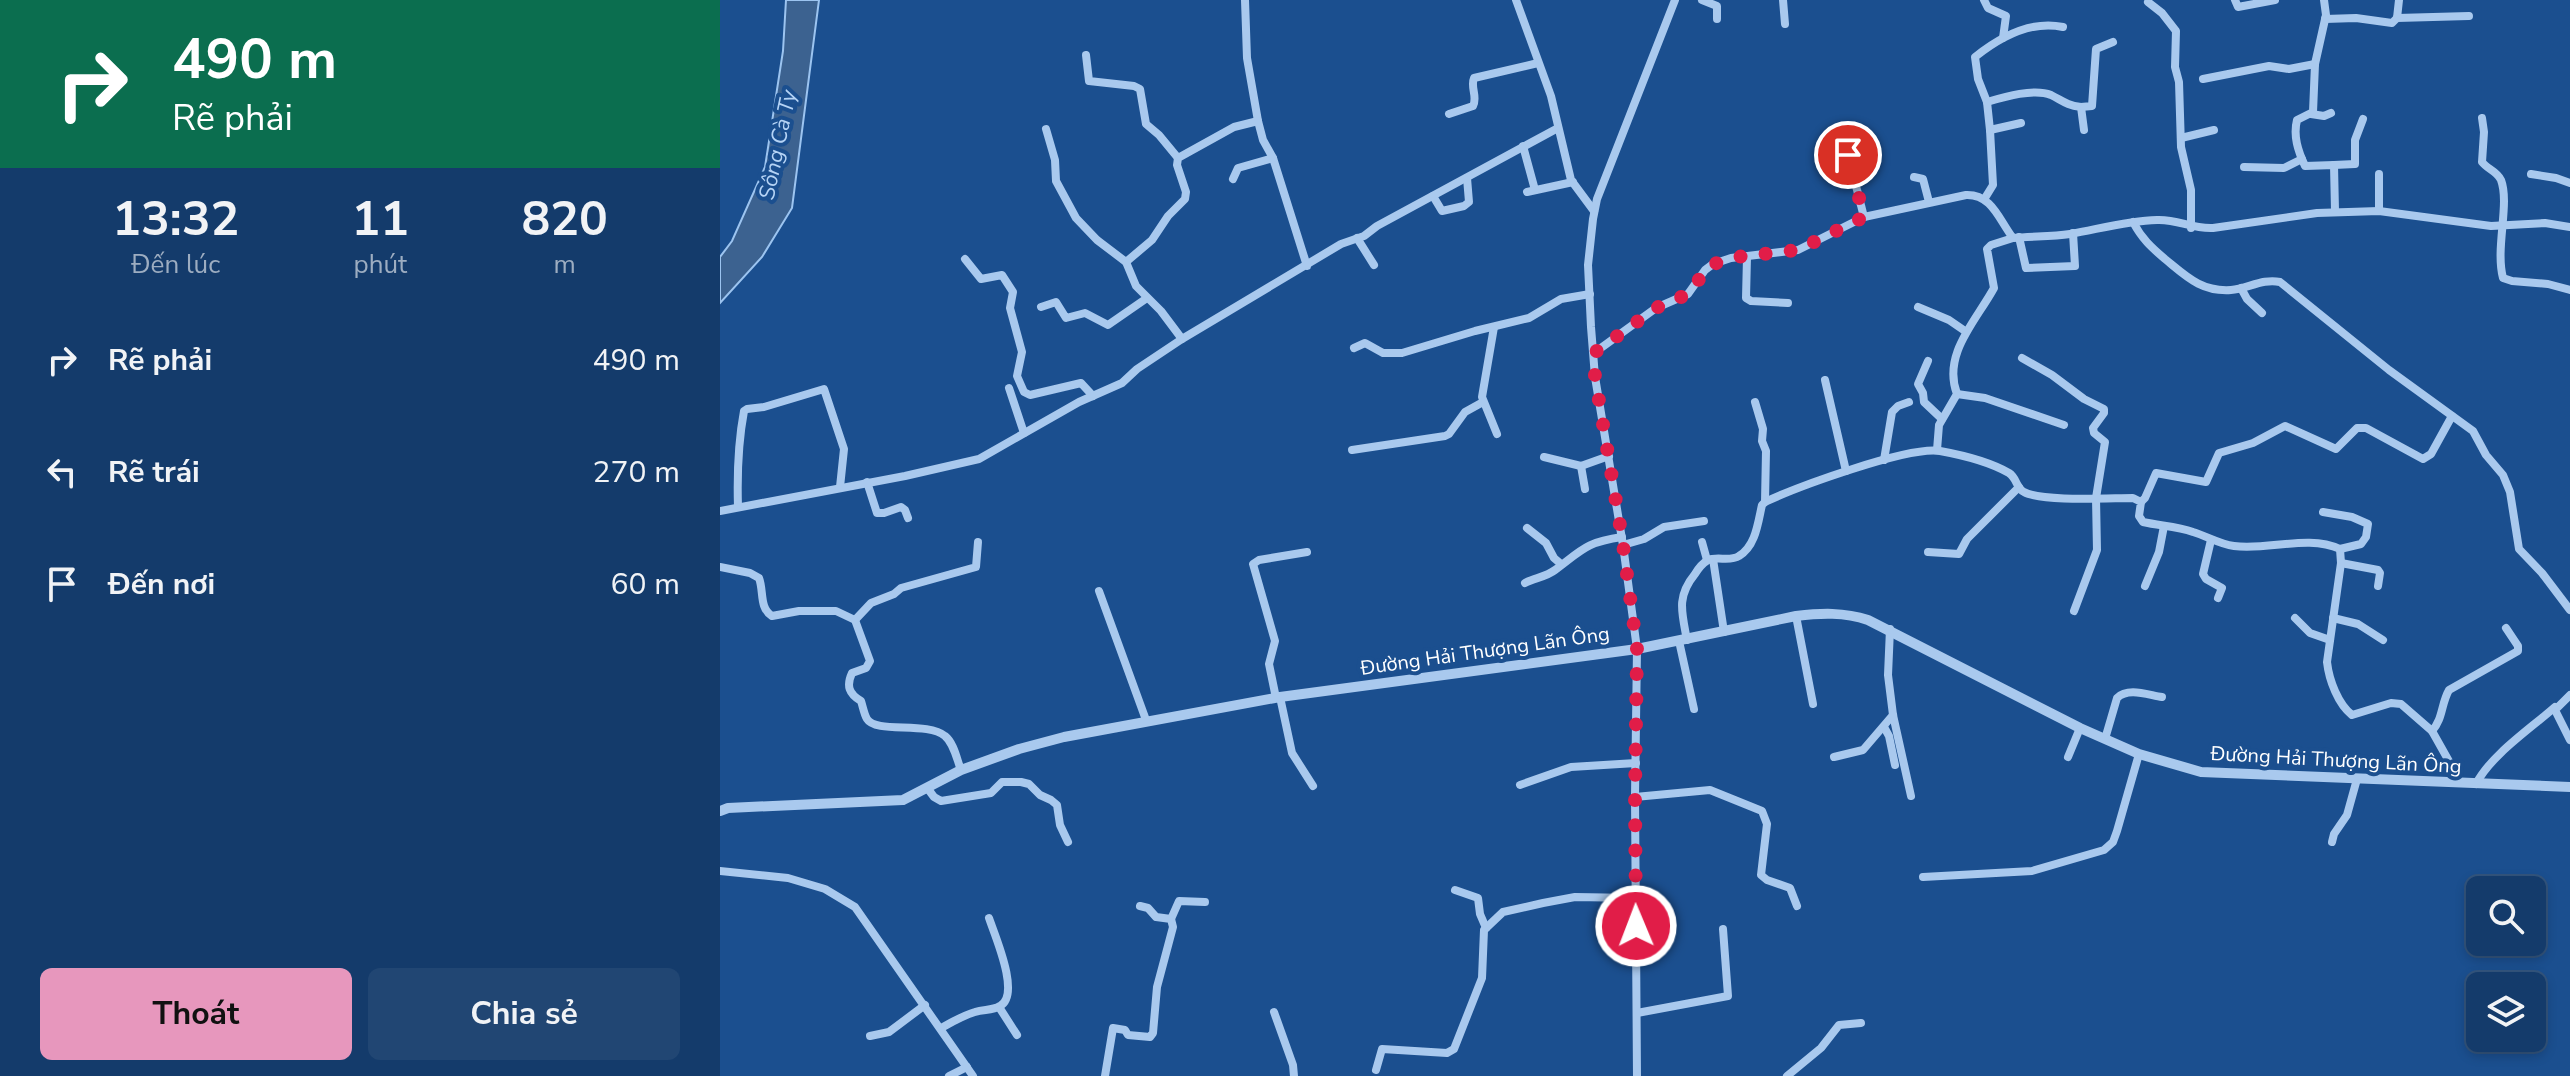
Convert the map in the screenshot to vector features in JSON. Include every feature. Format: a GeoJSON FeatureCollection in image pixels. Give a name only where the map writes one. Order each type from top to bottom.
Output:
{"type":"FeatureCollection","features":[{"type":"Feature","properties":{"kind":"street"},"geometry":{"type":"LineString","coordinates":[[1245,0],[1247,58],[1258,121],[1307,266]]}},
{"type":"Feature","properties":{"kind":"street"},"geometry":{"type":"LineString","coordinates":[[1516,0],[1551,96],[1573,182],[1594,211]]}},
{"type":"Feature","properties":{"kind":"street"},"geometry":{"type":"LineString","coordinates":[[1637,1076],[1637,649],[1623,541],[1595,377],[1588,265],[1594,211],[1675,0]]}},
{"type":"Feature","properties":{"kind":"street"},"geometry":{"type":"LineString","coordinates":[[1702,0],[1717,6],[1717,19]]}},
{"type":"Feature","properties":{"kind":"street"},"geometry":{"type":"LineString","coordinates":[[1783,0],[1785,24]]}},
{"type":"Feature","properties":{"kind":"street"},"geometry":{"type":"LineString","coordinates":[[1984,0],[1988,8],[2006,16],[2003,38]]}},
{"type":"Feature","properties":{"kind":"street"},"geometry":{"type":"LineString","coordinates":[[2235,0],[2240,7],[2275,0]]}},
{"type":"Feature","properties":{"kind":"street"},"geometry":{"type":"LineString","coordinates":[[2311,114],[2315,64],[2325,19],[2324,0]]}},
{"type":"Feature","properties":{"kind":"street"},"geometry":{"type":"LineString","coordinates":[[2397,18],[2399,0]]}},
{"type":"Feature","properties":{"kind":"street"},"geometry":{"type":"LineString","coordinates":[[2148,2],[2162,13],[2176,31],[2175,67],[2179,82],[2181,138],[2191,190],[2191,228]]}},
{"type":"Feature","properties":{"kind":"street"},"geometry":{"type":"LineString","coordinates":[[2325,19],[2356,18],[2390,24],[2397,18],[2469,16]]}},
{"type":"Feature","properties":{"kind":"street"},"geometry":{"type":"LineString","coordinates":[[1985,198],[1994,180],[1987,102],[1974,59],[2003,38],[2045,24],[2063,27]]}},
{"type":"Feature","properties":{"kind":"street"},"geometry":{"type":"LineString","coordinates":[[1987,102],[2015,94],[2046,94],[2063,104],[2092,106],[2096,49],[2113,42]]}},
{"type":"Feature","properties":{"kind":"street"},"geometry":{"type":"LineString","coordinates":[[1086,55],[1087,78],[1091,82],[1140,89],[1146,124],[1178,158],[1177,165],[1185,185],[1185,199],[1168,216],[1152,240],[1126,262]]}},
{"type":"Feature","properties":{"kind":"street"},"geometry":{"type":"LineString","coordinates":[[1449,114],[1473,106],[1476,100],[1474,78],[1538,63]]}},
{"type":"Feature","properties":{"kind":"street"},"geometry":{"type":"LineString","coordinates":[[2203,79],[2269,66],[2293,69],[2315,64]]}},
{"type":"Feature","properties":{"kind":"street"},"geometry":{"type":"LineString","coordinates":[[2081,107],[2084,130]]}},
{"type":"Feature","properties":{"kind":"street"},"geometry":{"type":"LineString","coordinates":[[2331,113],[2301,117],[2295,124],[2297,145],[2305,166],[2355,164],[2355,140],[2363,119]]}},
{"type":"Feature","properties":{"kind":"street"},"geometry":{"type":"LineString","coordinates":[[2482,118],[2482,160],[2501,180],[2503,278],[2570,290]]}},
{"type":"Feature","properties":{"kind":"street"},"geometry":{"type":"LineString","coordinates":[[1178,158],[1227,130],[1258,121]]}},
{"type":"Feature","properties":{"kind":"street"},"geometry":{"type":"LineString","coordinates":[[1990,130],[2021,123]]}},
{"type":"Feature","properties":{"kind":"street"},"geometry":{"type":"LineString","coordinates":[[720,511],[968,463],[998,450],[1024,433],[1122,383],[1137,369],[1182,339],[1341,244],[1558,128]]}},
{"type":"Feature","properties":{"kind":"street"},"geometry":{"type":"LineString","coordinates":[[1046,129],[1052,146],[1056,181],[1076,218],[1097,240],[1126,262],[1134,283],[1158,307],[1182,339]]}},
{"type":"Feature","properties":{"kind":"street"},"geometry":{"type":"LineString","coordinates":[[2181,138],[2214,130]]}},
{"type":"Feature","properties":{"kind":"street"},"geometry":{"type":"LineString","coordinates":[[1523,146],[1531,191],[1573,182]]}},
{"type":"Feature","properties":{"kind":"street"},"geometry":{"type":"LineString","coordinates":[[1848,155],[1864,217]]}},
{"type":"Feature","properties":{"kind":"street"},"geometry":{"type":"LineString","coordinates":[[1233,179],[1238,168],[1273,158]]}},
{"type":"Feature","properties":{"kind":"street"},"geometry":{"type":"LineString","coordinates":[[2244,167],[2284,168],[2302,159]]}},
{"type":"Feature","properties":{"kind":"street"},"geometry":{"type":"LineString","coordinates":[[2334,165],[2335,211]]}},
{"type":"Feature","properties":{"kind":"street"},"geometry":{"type":"LineString","coordinates":[[2379,174],[2379,211]]}},
{"type":"Feature","properties":{"kind":"street"},"geometry":{"type":"LineString","coordinates":[[2531,174],[2570,183]]}},
{"type":"Feature","properties":{"kind":"street"},"geometry":{"type":"LineString","coordinates":[[1914,177],[1923,179],[1929,202]]}},
{"type":"Feature","properties":{"kind":"street"},"geometry":{"type":"LineString","coordinates":[[1433,196],[1442,211],[1464,206],[1469,202],[1467,178]]}},
{"type":"Feature","properties":{"kind":"street"},"geometry":{"type":"LineString","coordinates":[[1594,353],[1656,308],[1688,294],[1710,265],[1731,258],[1798,250],[1864,217],[1966,195],[1985,198],[2016,237],[2026,268],[2075,266],[2073,233]]}},
{"type":"Feature","properties":{"kind":"street"},"geometry":{"type":"LineString","coordinates":[[1937,450],[1939,425],[1957,394],[1953,371],[1965,331],[1978,317],[1994,288],[1987,251],[1989,247],[2016,237],[2170,220],[2191,228],[2213,228],[2335,211],[2379,211],[2500,227],[2545,223],[2569,226]]}},
{"type":"Feature","properties":{"kind":"street"},"geometry":{"type":"LineString","coordinates":[[2133,222],[2144,243],[2194,283],[2217,290],[2266,281],[2280,282],[2389,370],[2473,431],[2486,455],[2503,475],[2512,500],[2519,549],[2570,610]]}},
{"type":"Feature","properties":{"kind":"street"},"geometry":{"type":"LineString","coordinates":[[1357,238],[1374,265]]}},
{"type":"Feature","properties":{"kind":"street"},"geometry":{"type":"LineString","coordinates":[[1747,257],[1746,298],[1788,303]]}},
{"type":"Feature","properties":{"kind":"street"},"geometry":{"type":"LineString","coordinates":[[965,259],[981,279],[1002,275],[1013,292],[1010,308],[1022,352],[1016,370],[1024,392],[1030,395],[1081,383],[1093,396]]}},
{"type":"Feature","properties":{"kind":"street"},"geometry":{"type":"LineString","coordinates":[[2241,288],[2244,296],[2262,313]]}},
{"type":"Feature","properties":{"kind":"street"},"geometry":{"type":"LineString","coordinates":[[1354,348],[1365,343],[1383,353],[1402,353],[1529,318],[1561,299],[1590,294]]}},
{"type":"Feature","properties":{"kind":"street"},"geometry":{"type":"LineString","coordinates":[[1041,307],[1056,302],[1066,318],[1085,313],[1108,325],[1147,298]]}},
{"type":"Feature","properties":{"kind":"street"},"geometry":{"type":"LineString","coordinates":[[1918,307],[1949,320],[1965,331]]}},
{"type":"Feature","properties":{"kind":"street"},"geometry":{"type":"LineString","coordinates":[[1494,327],[1491,357],[1482,393],[1497,434]]}},
{"type":"Feature","properties":{"kind":"street"},"geometry":{"type":"LineString","coordinates":[[2022,358],[2104,409],[2093,428],[2094,433],[2105,442],[2096,498],[2097,550],[2074,611]]}},
{"type":"Feature","properties":{"kind":"street"},"geometry":{"type":"LineString","coordinates":[[1928,361],[1918,384],[1924,402],[1942,419]]}},
{"type":"Feature","properties":{"kind":"street"},"geometry":{"type":"LineString","coordinates":[[1825,380],[1846,471]]}},
{"type":"Feature","properties":{"kind":"street"},"geometry":{"type":"LineString","coordinates":[[1009,388],[1024,433]]}},
{"type":"Feature","properties":{"kind":"street"},"geometry":{"type":"LineString","coordinates":[[738,507],[737,454],[744,411],[824,389],[844,449],[840,487]]}},
{"type":"Feature","properties":{"kind":"street"},"geometry":{"type":"LineString","coordinates":[[1957,394],[1985,398],[2064,425]]}},
{"type":"Feature","properties":{"kind":"street"},"geometry":{"type":"LineString","coordinates":[[1352,450],[1445,436],[1465,412],[1483,402]]}},
{"type":"Feature","properties":{"kind":"street"},"geometry":{"type":"LineString","coordinates":[[1755,402],[1766,451],[1765,502]]}},
{"type":"Feature","properties":{"kind":"street"},"geometry":{"type":"LineString","coordinates":[[1884,460],[1892,412],[1909,402]]}},
{"type":"Feature","properties":{"kind":"street"},"geometry":{"type":"LineString","coordinates":[[2323,512],[2352,517],[2368,524],[2366,537],[2361,544],[2340,549],[2312,544],[2243,547],[2211,540],[2194,532],[2141,521],[2139,516],[2141,502],[2156,473],[2206,482],[2219,453],[2253,443],[2278,428],[2290,427],[2336,449],[2357,428],[2366,428],[2423,459],[2431,454],[2452,416]]}},
{"type":"Feature","properties":{"kind":"street"},"geometry":{"type":"LineString","coordinates":[[1694,709],[1683,640],[1683,591],[1692,576],[1710,560],[1735,558],[1744,552],[1754,538],[1765,502],[1846,471],[1909,453],[1937,450],[2014,476],[2019,487],[2027,493],[2050,497],[2133,498],[2141,502]]}},
{"type":"Feature","properties":{"kind":"street"},"geometry":{"type":"LineString","coordinates":[[1544,457],[1581,466],[1609,456]]}},
{"type":"Feature","properties":{"kind":"street"},"geometry":{"type":"LineString","coordinates":[[1581,466],[1585,489]]}},
{"type":"Feature","properties":{"kind":"street"},"geometry":{"type":"LineString","coordinates":[[867,482],[877,513],[901,507],[908,518]]}},
{"type":"Feature","properties":{"kind":"street"},"geometry":{"type":"LineString","coordinates":[[1928,552],[1959,554],[1967,539],[2019,487]]}},
{"type":"Feature","properties":{"kind":"street"},"geometry":{"type":"LineString","coordinates":[[1525,583],[1551,573],[1590,544],[1644,539],[1664,527],[1704,521]]}},
{"type":"Feature","properties":{"kind":"street"},"geometry":{"type":"LineString","coordinates":[[2145,586],[2159,552],[2164,526]]}},
{"type":"Feature","properties":{"kind":"street"},"geometry":{"type":"LineString","coordinates":[[1527,528],[1546,543],[1561,564]]}},
{"type":"Feature","properties":{"kind":"street"},"geometry":{"type":"LineString","coordinates":[[2211,540],[2203,574],[2222,588],[2218,598]]}},
{"type":"Feature","properties":{"kind":"street"},"geometry":{"type":"LineString","coordinates":[[855,620],[873,601],[901,588],[976,567],[978,542]]}},
{"type":"Feature","properties":{"kind":"street"},"geometry":{"type":"LineString","coordinates":[[1702,542],[1710,560],[1724,632]]}},
{"type":"Feature","properties":{"kind":"street"},"geometry":{"type":"LineString","coordinates":[[2340,549],[2341,563],[2327,662],[2329,673],[2349,713],[2359,714],[2397,703],[2419,718],[2432,731],[2457,783]]}},
{"type":"Feature","properties":{"kind":"street"},"geometry":{"type":"LineString","coordinates":[[1307,552],[1254,563],[1275,641],[1269,664],[1292,753],[1313,786]]}},
{"type":"Feature","properties":{"kind":"street"},"geometry":{"type":"LineString","coordinates":[[2341,563],[2378,570],[2378,586]]}},
{"type":"Feature","properties":{"kind":"street"},"geometry":{"type":"LineString","coordinates":[[720,567],[759,578],[768,615],[836,611],[855,620],[870,661],[866,668],[852,673],[849,688],[852,696],[861,701],[867,719],[876,726],[909,726],[942,734],[950,742],[961,770]]}},
{"type":"Feature","properties":{"kind":"street"},"geometry":{"type":"LineString","coordinates":[[1099,591],[1146,720]]}},
{"type":"Feature","properties":{"kind":"street","name":"Đường Hải Thượng Lãn Ông"},"geometry":{"type":"LineString","coordinates":[[720,811],[728,808],[896,801],[928,789],[961,770],[1044,741],[1146,720],[1278,698],[1637,649],[1796,616],[1850,614],[1890,629],[2080,728],[2139,754],[2201,772],[2570,787]]}},
{"type":"Feature","properties":{"kind":"street"},"geometry":{"type":"LineString","coordinates":[[1796,616],[1813,704]]}},
{"type":"Feature","properties":{"kind":"street"},"geometry":{"type":"LineString","coordinates":[[2295,618],[2310,633],[2330,640]]}},
{"type":"Feature","properties":{"kind":"street"},"geometry":{"type":"LineString","coordinates":[[2333,618],[2358,624],[2383,640]]}},
{"type":"Feature","properties":{"kind":"street"},"geometry":{"type":"LineString","coordinates":[[2432,731],[2441,719],[2449,690],[2518,651],[2506,628]]}},
{"type":"Feature","properties":{"kind":"street"},"geometry":{"type":"LineString","coordinates":[[1890,629],[1888,675],[1893,715],[1911,796]]}},
{"type":"Feature","properties":{"kind":"street"},"geometry":{"type":"LineString","coordinates":[[2105,739],[2121,693],[2162,697]]}},
{"type":"Feature","properties":{"kind":"street"},"geometry":{"type":"LineString","coordinates":[[2476,784],[2498,757],[2570,695]]}},
{"type":"Feature","properties":{"kind":"street"},"geometry":{"type":"LineString","coordinates":[[2555,707],[2570,740]]}},
{"type":"Feature","properties":{"kind":"street"},"geometry":{"type":"LineString","coordinates":[[1834,757],[1863,750],[1893,715]]}},
{"type":"Feature","properties":{"kind":"street"},"geometry":{"type":"LineString","coordinates":[[1884,727],[1895,765]]}},
{"type":"Feature","properties":{"kind":"street"},"geometry":{"type":"LineString","coordinates":[[2068,757],[2080,728]]}},
{"type":"Feature","properties":{"kind":"street"},"geometry":{"type":"LineString","coordinates":[[1923,877],[2032,871],[2104,850],[2113,842],[2139,754]]}},
{"type":"Feature","properties":{"kind":"street"},"geometry":{"type":"LineString","coordinates":[[1520,785],[1571,767],[1636,763]]}},
{"type":"Feature","properties":{"kind":"street"},"geometry":{"type":"LineString","coordinates":[[2332,842],[2347,815],[2357,779]]}},
{"type":"Feature","properties":{"kind":"street"},"geometry":{"type":"LineString","coordinates":[[928,789],[937,800],[945,801],[991,793],[996,785],[1006,781],[1026,783],[1057,805],[1060,825],[1068,842]]}},
{"type":"Feature","properties":{"kind":"street"},"geometry":{"type":"LineString","coordinates":[[1635,797],[1710,790],[1762,811],[1767,824],[1761,875],[1764,879],[1790,888],[1797,906]]}},
{"type":"Feature","properties":{"kind":"street"},"geometry":{"type":"LineString","coordinates":[[720,871],[788,878],[825,889],[846,900],[864,918],[973,1076]]}},
{"type":"Feature","properties":{"kind":"street"},"geometry":{"type":"LineString","coordinates":[[1376,1070],[1382,1049],[1443,1053],[1454,1049],[1482,978],[1486,928],[1478,898],[1455,890]]}},
{"type":"Feature","properties":{"kind":"street"},"geometry":{"type":"LineString","coordinates":[[1486,928],[1499,914],[1543,903],[1575,897],[1635,898]]}},
{"type":"Feature","properties":{"kind":"street"},"geometry":{"type":"LineString","coordinates":[[1105,1076],[1113,1028],[1125,1030],[1128,1035],[1150,1037],[1153,1033],[1157,987],[1172,935],[1171,919],[1179,901],[1205,902]]}},
{"type":"Feature","properties":{"kind":"street"},"geometry":{"type":"LineString","coordinates":[[1140,906],[1148,908],[1156,917],[1171,919]]}},
{"type":"Feature","properties":{"kind":"street"},"geometry":{"type":"LineString","coordinates":[[941,1028],[974,1012],[999,1007],[1007,1000],[1010,988],[989,918]]}},
{"type":"Feature","properties":{"kind":"street"},"geometry":{"type":"LineString","coordinates":[[1637,1013],[1728,996],[1723,929]]}},
{"type":"Feature","properties":{"kind":"street"},"geometry":{"type":"LineString","coordinates":[[870,1036],[889,1032],[925,1005]]}},
{"type":"Feature","properties":{"kind":"street"},"geometry":{"type":"LineString","coordinates":[[999,1007],[1017,1035]]}},
{"type":"Feature","properties":{"kind":"street"},"geometry":{"type":"LineString","coordinates":[[1274,1012],[1294,1076]]}},
{"type":"Feature","properties":{"kind":"street"},"geometry":{"type":"LineString","coordinates":[[1787,1076],[1821,1048],[1839,1025],[1861,1023]]}},
{"type":"Feature","properties":{"kind":"street"},"geometry":{"type":"LineString","coordinates":[[949,1076],[967,1067]]}},
{"type":"Feature","properties":{"kind":"water","name":"Sông Cà Ty"},"geometry":{"type":"Polygon","coordinates":[[[786,0],[819,0],[792,208],[762,257],[720,303],[720,257],[732,241],[765,167],[783,51],[786,0]]]}},
{"type":"Feature","properties":{"kind":"route"},"geometry":{"type":"LineString","coordinates":[[1636,926],[1637,649],[1595,377],[1594,353],[1633,322],[1688,294],[1710,265],[1737,257],[1798,250],[1864,217],[1848,155]]}}]}
